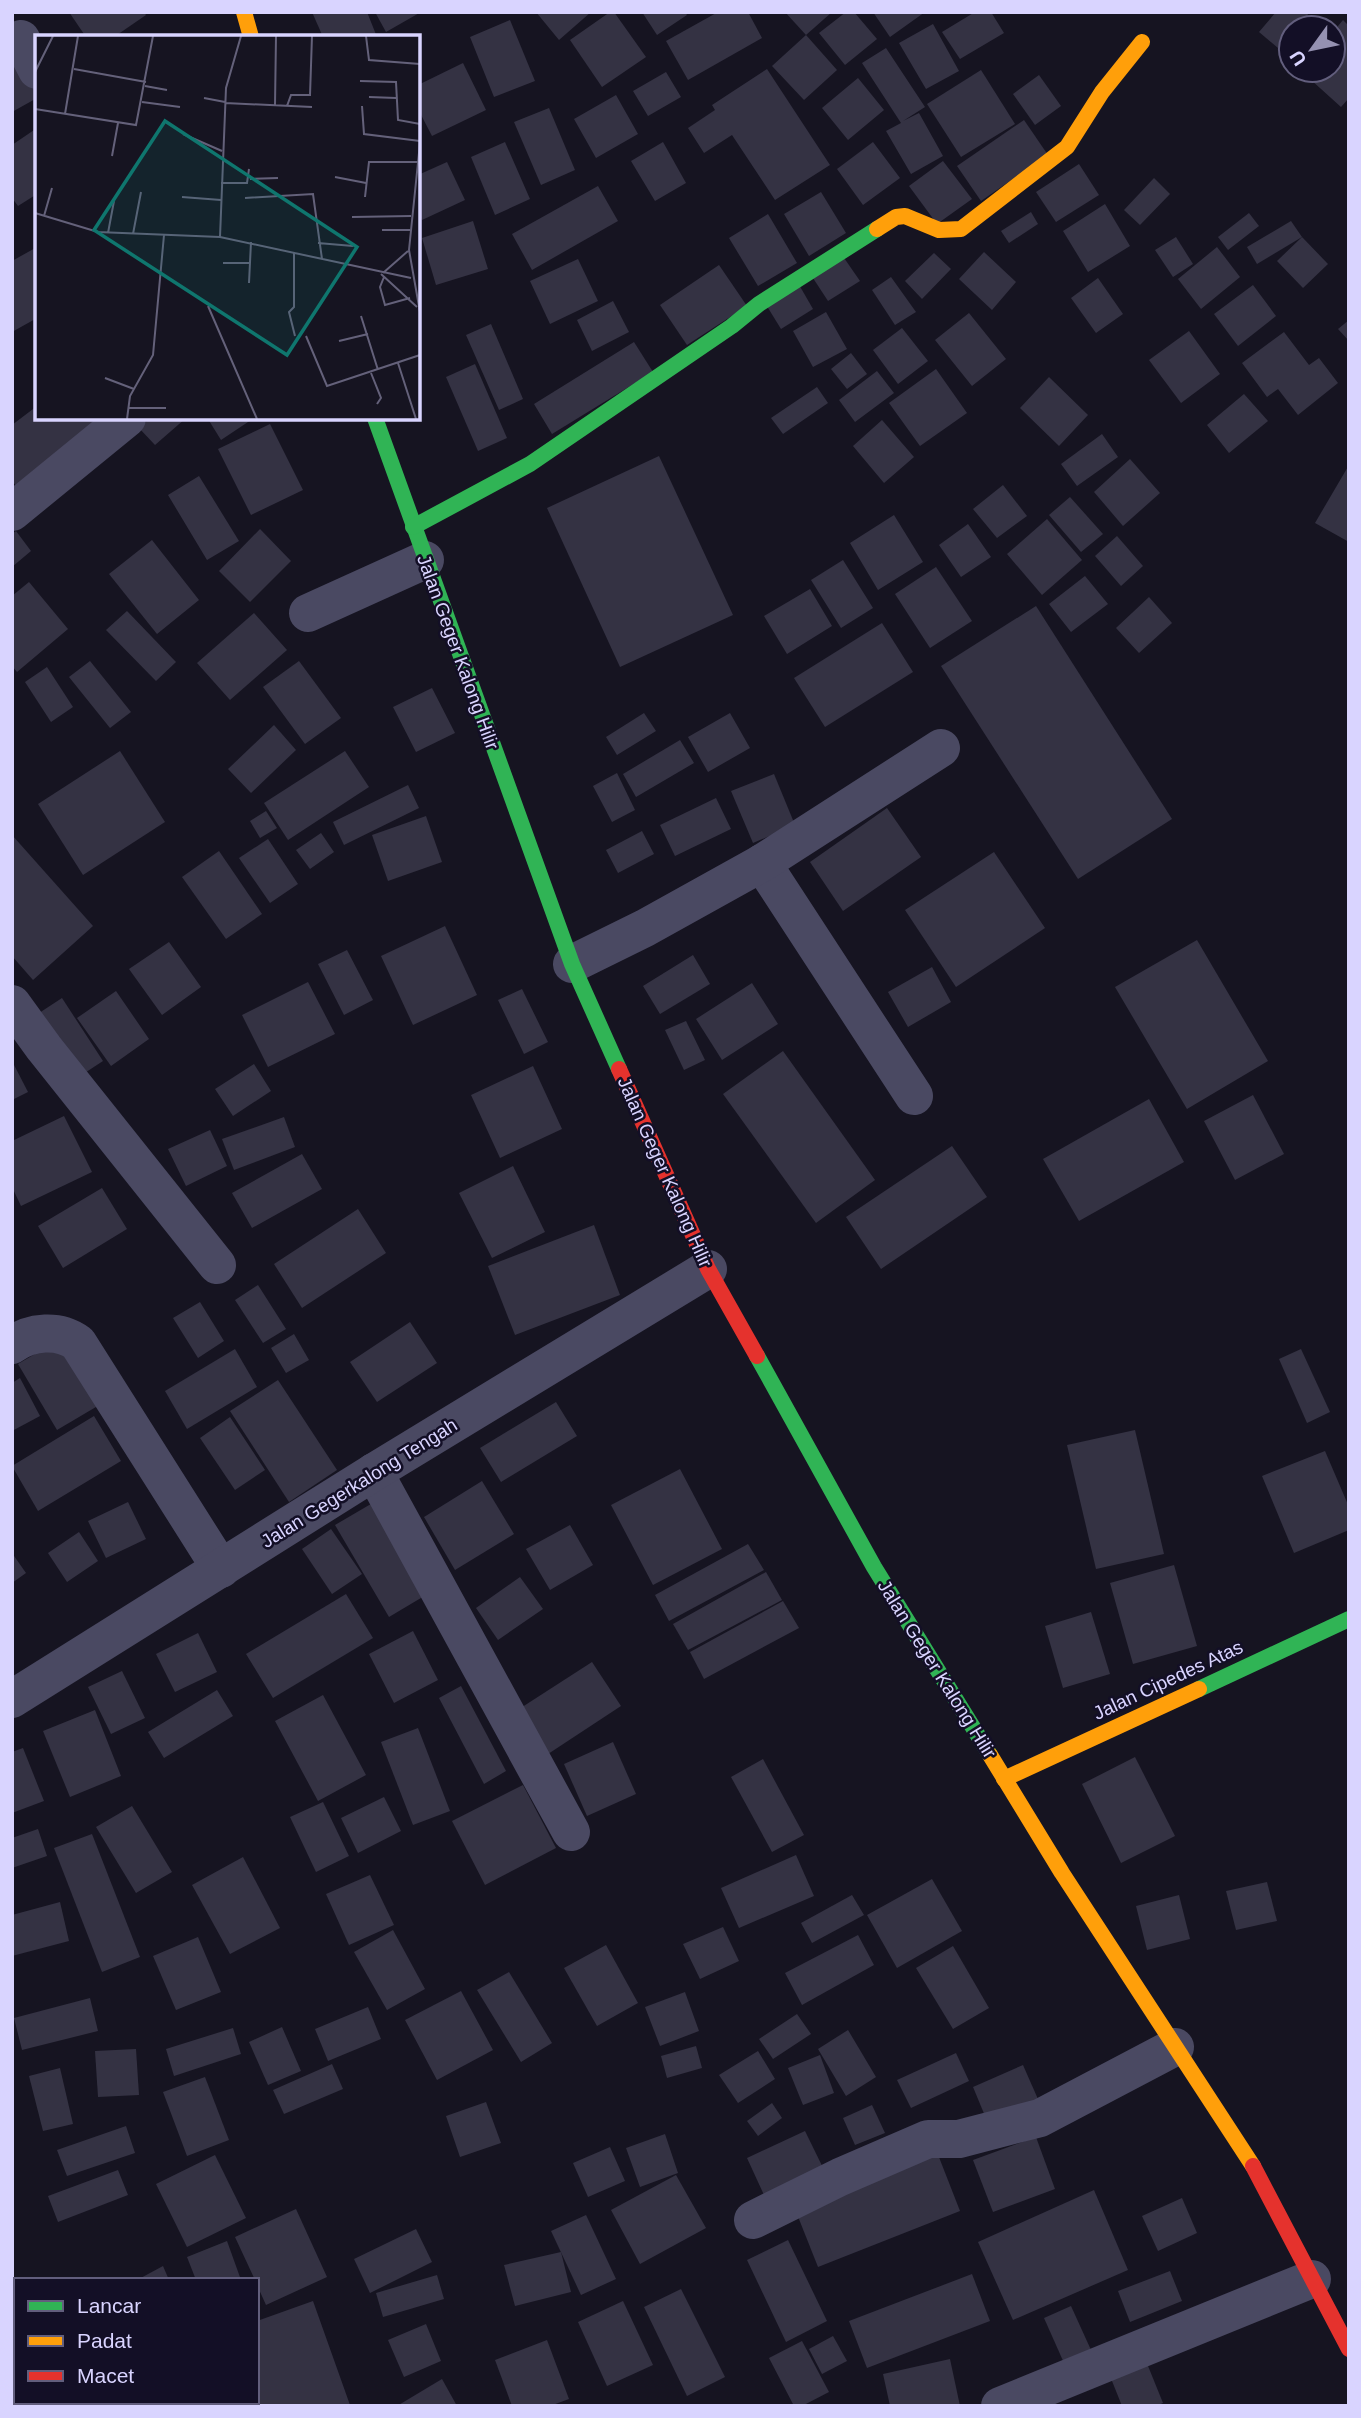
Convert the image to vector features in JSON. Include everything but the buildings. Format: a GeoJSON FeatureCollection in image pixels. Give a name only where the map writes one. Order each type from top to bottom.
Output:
{"type":"FeatureCollection","features":[{"type":"Feature","properties":{"kind":"main road"},"geometry":{"type":"LineString","coordinates":[[244,12],[250,35]]}},
{"type":"Feature","properties":{"kind":"main road"},"geometry":{"type":"LineString","coordinates":[[419,544],[530,464],[732,326],[759,303],[896,217],[909,216],[935,232],[961,229],[1067,147],[1102,92],[1142,42]]}},
{"type":"Feature","properties":{"kind":"main road","name":"Jalan Geger Kalong Hilir"},"geometry":{"type":"LineString","coordinates":[[376,420],[572,964],[708,1269],[874,1567],[1062,1872],[1248,2159],[1349,2349]]}},
{"type":"Feature","properties":{"kind":"main road","name":"Jalan Cipedes Atas"},"geometry":{"type":"LineString","coordinates":[[1004,1779],[1349,1619]]}},
{"type":"Feature","properties":{"kind":"street"},"geometry":{"type":"LineString","coordinates":[[12,512],[125,420]]}},
{"type":"Feature","properties":{"kind":"street"},"geometry":{"type":"LineString","coordinates":[[308,613],[419,544]]}},
{"type":"Feature","properties":{"kind":"street"},"geometry":{"type":"LineString","coordinates":[[572,964],[646,928],[762,863],[941,748]]}},
{"type":"Feature","properties":{"kind":"street"},"geometry":{"type":"LineString","coordinates":[[762,863],[914,1096]]}},
{"type":"Feature","properties":{"kind":"street"},"geometry":{"type":"LineString","coordinates":[[12,1004],[217,1265]]}},
{"type":"Feature","properties":{"kind":"street","name":"Jalan Gegerkalong Tengah"},"geometry":{"type":"LineString","coordinates":[[12,1699],[374,1472],[708,1269]]}},
{"type":"Feature","properties":{"kind":"street"},"geometry":{"type":"LineString","coordinates":[[15,1338],[51,1333],[69,1336],[78,1343],[221,1569]]}},
{"type":"Feature","properties":{"kind":"street"},"geometry":{"type":"LineString","coordinates":[[374,1472],[571,1832]]}},
{"type":"Feature","properties":{"kind":"street"},"geometry":{"type":"LineString","coordinates":[[753,2220],[840,2177],[929,2139],[959,2139],[1040,2118],[1175,2047]]}},
{"type":"Feature","properties":{"kind":"street"},"geometry":{"type":"LineString","coordinates":[[1000,2406],[1312,2279]]}},
{"type":"Feature","properties":{"kind":"traffic: fast"},"geometry":{"type":"LineString","coordinates":[[413,527],[530,464],[732,326],[759,304],[877,229]]}},
{"type":"Feature","properties":{"kind":"traffic: fast"},"geometry":{"type":"LineString","coordinates":[[376,420],[572,964],[619,1069]]}},
{"type":"Feature","properties":{"kind":"traffic: fast"},"geometry":{"type":"LineString","coordinates":[[757,1356],[874,1567],[990,1755]]}},
{"type":"Feature","properties":{"kind":"traffic: fast"},"geometry":{"type":"LineString","coordinates":[[1199,1689],[1349,1619]]}},
{"type":"Feature","properties":{"kind":"traffic: slow"},"geometry":{"type":"LineString","coordinates":[[244,12],[250,35]]}},
{"type":"Feature","properties":{"kind":"traffic: slow"},"geometry":{"type":"LineString","coordinates":[[877,229],[896,217],[905,216],[939,230],[961,229],[1067,147],[1102,92],[1142,42]]}},
{"type":"Feature","properties":{"kind":"traffic: slow"},"geometry":{"type":"LineString","coordinates":[[1004,1779],[1199,1689]]}},
{"type":"Feature","properties":{"kind":"traffic: slow"},"geometry":{"type":"LineString","coordinates":[[990,1755],[1062,1873],[1253,2166]]}},
{"type":"Feature","properties":{"kind":"traffic: jam"},"geometry":{"type":"LineString","coordinates":[[619,1069],[708,1269],[757,1356]]}},
{"type":"Feature","properties":{"kind":"traffic: jam"},"geometry":{"type":"LineString","coordinates":[[1253,2166],[1349,2349]]}}]}
